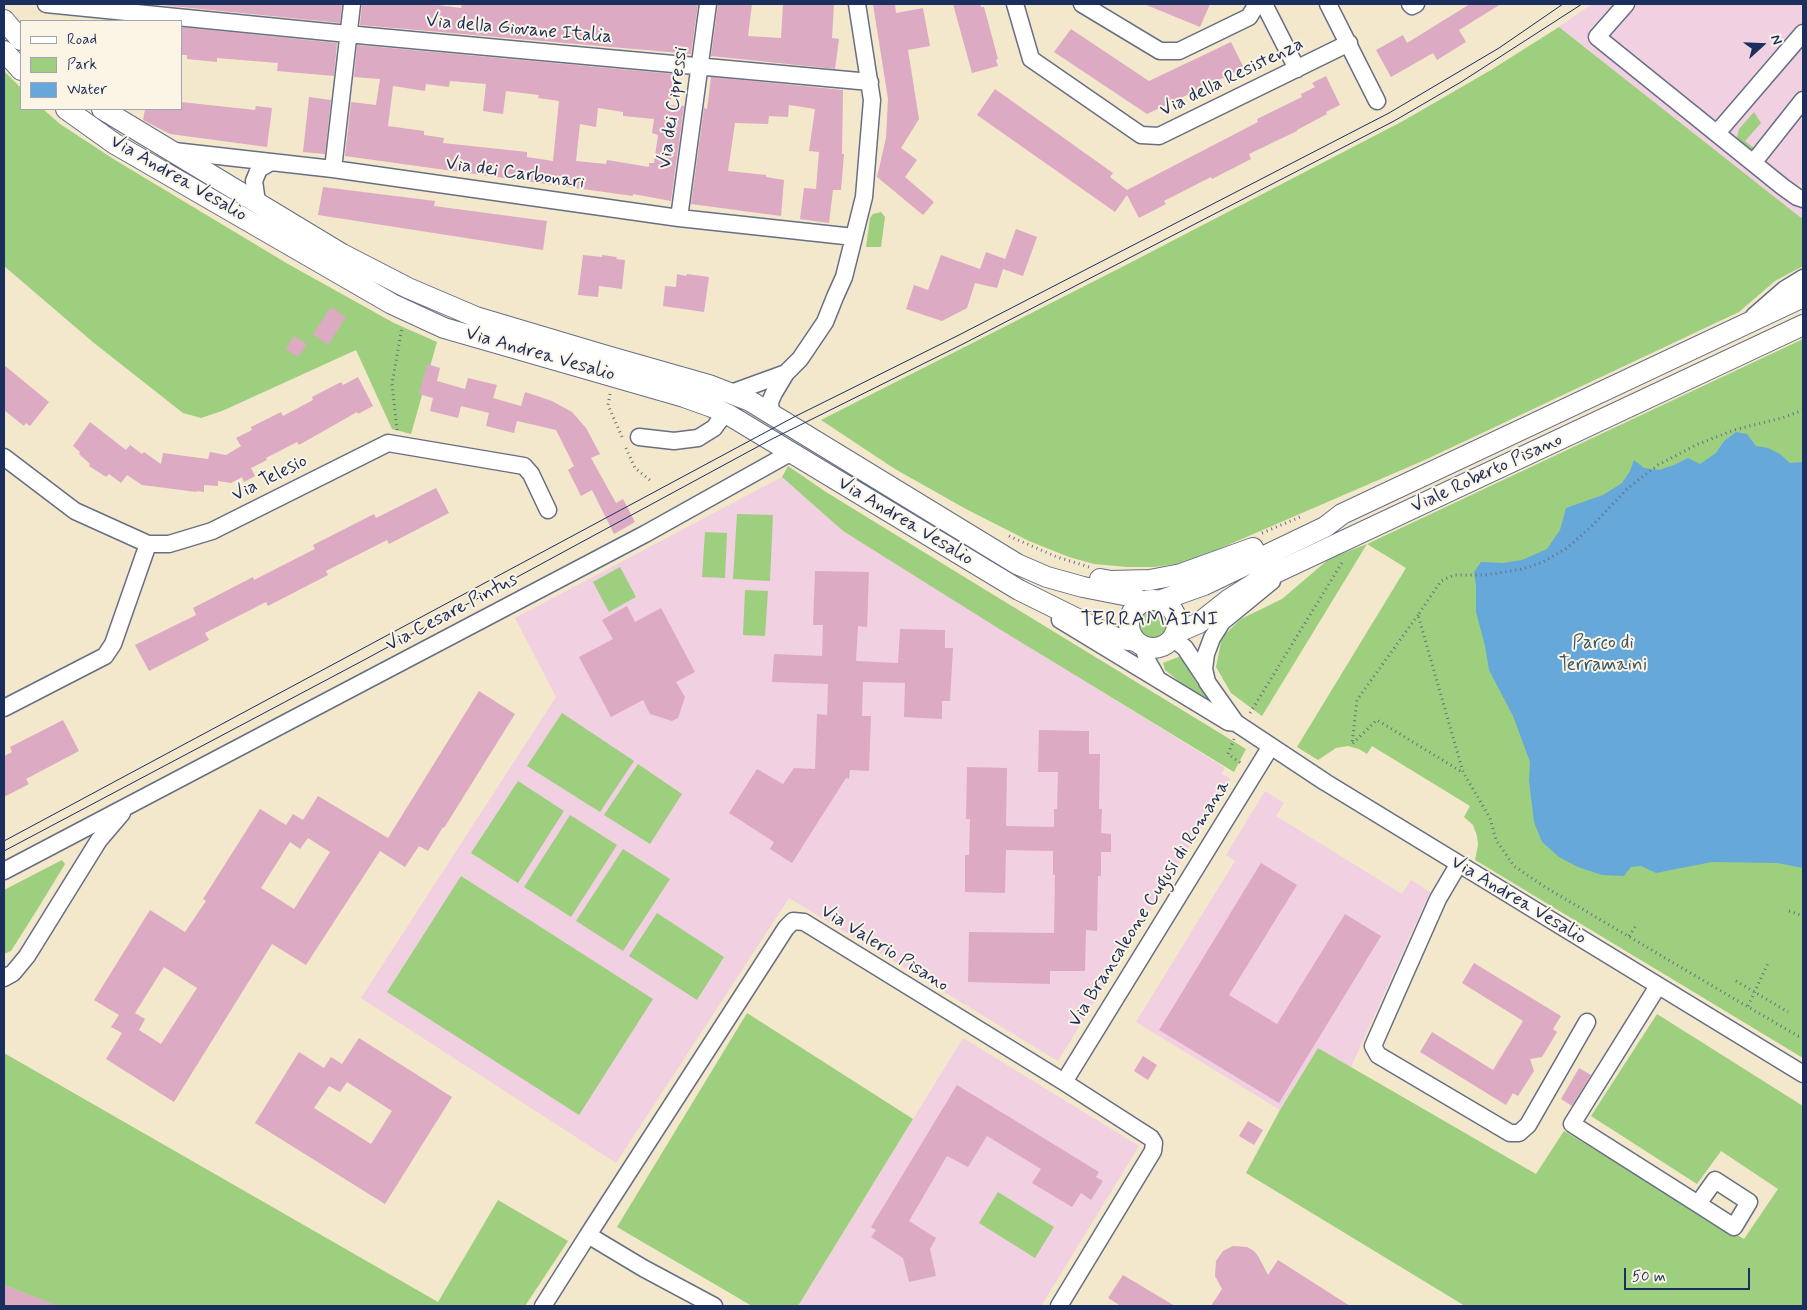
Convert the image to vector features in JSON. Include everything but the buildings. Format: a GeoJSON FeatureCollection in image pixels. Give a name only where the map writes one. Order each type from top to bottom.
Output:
{"type":"FeatureCollection","features":[{"type":"Feature","properties":{"kind":"main road"},"geometry":{"type":"LineString","coordinates":[[4,20],[20,39]]}},
{"type":"Feature","properties":{"kind":"main road"},"geometry":{"type":"LineString","coordinates":[[4,51],[20,69]]}},
{"type":"Feature","properties":{"kind":"main road","name":"Via Andrea Vesalio"},"geometry":{"type":"LineString","coordinates":[[67,110],[115,144],[266,230],[362,288],[407,311],[444,328],[684,397],[725,413],[1019,590],[1116,638],[1139,644]]}},
{"type":"Feature","properties":{"kind":"main road","name":"Via Andrea Vesalio"},"geometry":{"type":"LineString","coordinates":[[104,110],[342,254],[408,288],[476,317],[709,385],[750,401],[1017,564],[1047,577],[1151,602]]}},
{"type":"Feature","properties":{"kind":"main road","name":"Viale Roberto Pisano"},"geometry":{"type":"LineString","coordinates":[[1151,602],[1204,585],[1326,527],[1342,514],[1803,297]]}},
{"type":"Feature","properties":{"kind":"main road","name":"Viale Roberto Pisano"},"geometry":{"type":"LineString","coordinates":[[1175,635],[1199,622],[1228,600],[1258,581],[1803,325]]}},
{"type":"Feature","properties":{"kind":"main road","name":"Viale Roberto Pisano"},"geometry":{"type":"LineString","coordinates":[[1181,574],[1246,552],[1320,518],[1342,514]]}},
{"type":"Feature","properties":{"kind":"main road","name":"Via Andrea Vesalio"},"geometry":{"type":"LineString","coordinates":[[978,539],[1054,568],[1085,577],[1111,581],[1150,580],[1181,574]]}},
{"type":"Feature","properties":{"kind":"main road"},"geometry":{"type":"LineString","coordinates":[[1151,602],[1165,604],[1172,609],[1176,616],[1175,635],[1162,647],[1154,649],[1139,644],[1129,628],[1130,620],[1137,607],[1151,602]]}},
{"type":"Feature","properties":{"kind":"street","name":"Via della Giovane Italia"},"geometry":{"type":"LineString","coordinates":[[46,4],[870,82]]}},
{"type":"Feature","properties":{"kind":"street"},"geometry":{"type":"LineString","coordinates":[[333,169],[352,4]]}},
{"type":"Feature","properties":{"kind":"street","name":"Via dei Cipressi"},"geometry":{"type":"LineString","coordinates":[[679,218],[708,4]]}},
{"type":"Feature","properties":{"kind":"street"},"geometry":{"type":"LineString","coordinates":[[771,414],[770,402],[786,373],[800,359],[825,322],[844,277],[864,197],[872,100],[857,4]]}},
{"type":"Feature","properties":{"kind":"street","name":"Via della Resistenza"},"geometry":{"type":"LineString","coordinates":[[1015,4],[1031,59],[1141,135],[1159,136],[1349,43]]}},
{"type":"Feature","properties":{"kind":"street"},"geometry":{"type":"LineString","coordinates":[[1082,4],[1160,52],[1178,51],[1249,17],[1257,4]]}},
{"type":"Feature","properties":{"kind":"street"},"geometry":{"type":"LineString","coordinates":[[1264,4],[1297,69]]}},
{"type":"Feature","properties":{"kind":"street"},"geometry":{"type":"LineString","coordinates":[[1328,4],[1377,101]]}},
{"type":"Feature","properties":{"kind":"street"},"geometry":{"type":"LineString","coordinates":[[1410,4],[1412,6],[1416,4]]}},
{"type":"Feature","properties":{"kind":"street"},"geometry":{"type":"LineString","coordinates":[[1626,4],[1597,36],[1716,134],[1790,192],[1803,199]]}},
{"type":"Feature","properties":{"kind":"street"},"geometry":{"type":"LineString","coordinates":[[1716,134],[1803,33]]}},
{"type":"Feature","properties":{"kind":"street"},"geometry":{"type":"LineString","coordinates":[[1753,163],[1803,100]]}},
{"type":"Feature","properties":{"kind":"street","name":"Via dei Carbonari"},"geometry":{"type":"LineString","coordinates":[[171,150],[333,169],[679,218],[854,237]]}},
{"type":"Feature","properties":{"kind":"street"},"geometry":{"type":"LineString","coordinates":[[257,202],[254,181],[258,169],[271,162]]}},
{"type":"Feature","properties":{"kind":"street"},"geometry":{"type":"LineString","coordinates":[[1735,330],[1785,289],[1803,278]]}},
{"type":"Feature","properties":{"kind":"street"},"geometry":{"type":"LineString","coordinates":[[731,394],[786,373]]}},
{"type":"Feature","properties":{"kind":"street"},"geometry":{"type":"LineString","coordinates":[[639,437],[674,440],[698,438],[714,428],[725,413]]}},
{"type":"Feature","properties":{"kind":"street","name":"Via Telesio"},"geometry":{"type":"LineString","coordinates":[[4,457],[75,511],[148,544],[168,544],[212,531],[388,443],[524,466],[531,474],[548,510]]}},
{"type":"Feature","properties":{"kind":"street","name":"Via Cesare Pintus"},"geometry":{"type":"LineString","coordinates":[[4,871],[645,534],[790,453]]}},
{"type":"Feature","properties":{"kind":"street"},"geometry":{"type":"LineString","coordinates":[[4,708],[104,656],[112,644],[148,544]]}},
{"type":"Feature","properties":{"kind":"street"},"geometry":{"type":"LineString","coordinates":[[1207,682],[1204,669],[1206,654],[1212,638],[1222,622],[1271,582],[1282,570]]}},
{"type":"Feature","properties":{"kind":"street","name":"Via Andrea Vesalio"},"geometry":{"type":"LineString","coordinates":[[1019,590],[1027,600],[1271,746],[1310,773],[1803,1074]]}},
{"type":"Feature","properties":{"kind":"street","name":"Via Andrea Vesalio"},"geometry":{"type":"LineString","coordinates":[[1175,635],[1238,728]]}},
{"type":"Feature","properties":{"kind":"street"},"geometry":{"type":"LineString","coordinates":[[1139,644],[1157,678]]}},
{"type":"Feature","properties":{"kind":"street","name":"Via Brancaleone Cugusi di Romana"},"geometry":{"type":"LineString","coordinates":[[1064,1082],[1271,746]]}},
{"type":"Feature","properties":{"kind":"street","name":"Via Cesare Pintus"},"geometry":{"type":"LineString","coordinates":[[4,978],[13,973],[27,956],[109,826],[131,804]]}},
{"type":"Feature","properties":{"kind":"street","name":"Via Cesare Pintus"},"geometry":{"type":"LineString","coordinates":[[58,842],[78,836],[84,837],[89,845],[83,865]]}},
{"type":"Feature","properties":{"kind":"street"},"geometry":{"type":"LineString","coordinates":[[1458,864],[1438,899],[1373,1046],[1378,1055],[1510,1133],[1518,1133],[1528,1125],[1587,1022]]}},
{"type":"Feature","properties":{"kind":"street","name":"Via Valerio Pisano"},"geometry":{"type":"LineString","coordinates":[[588,1235],[786,928],[793,921],[804,922],[1064,1082],[1150,1138],[1154,1143],[1153,1151],[1059,1306]]}},
{"type":"Feature","properties":{"kind":"street"},"geometry":{"type":"LineString","coordinates":[[1658,986],[1572,1124],[1698,1204]]}},
{"type":"Feature","properties":{"kind":"street"},"geometry":{"type":"LineString","coordinates":[[543,1306],[588,1235],[643,1268],[714,1306]]}},
{"type":"Feature","properties":{"kind":"path"},"geometry":{"type":"LineString","coordinates":[[398,444],[392,384],[403,322]]}},
{"type":"Feature","properties":{"kind":"path"},"geometry":{"type":"LineString","coordinates":[[614,377],[608,405],[635,468],[651,481]]}},
{"type":"Feature","properties":{"kind":"path"},"geometry":{"type":"LineString","coordinates":[[1463,772],[1377,720],[1352,744],[1356,700],[1441,581],[1454,575],[1514,571],[1543,562],[1567,548],[1591,527],[1628,488],[1658,465],[1696,445],[1734,430],[1785,417],[1803,410]]}},
{"type":"Feature","properties":{"kind":"path"},"geometry":{"type":"LineString","coordinates":[[1256,536],[1306,514]]}},
{"type":"Feature","properties":{"kind":"path"},"geometry":{"type":"LineString","coordinates":[[1263,537],[1305,519]]}},
{"type":"Feature","properties":{"kind":"path"},"geometry":{"type":"LineString","coordinates":[[1007,535],[1057,557],[1089,566]]}},
{"type":"Feature","properties":{"kind":"path"},"geometry":{"type":"LineString","coordinates":[[1008,539],[1059,563]]}},
{"type":"Feature","properties":{"kind":"path"},"geometry":{"type":"LineString","coordinates":[[1256,772],[1228,754],[1238,728],[1348,554]]}},
{"type":"Feature","properties":{"kind":"path"},"geometry":{"type":"LineString","coordinates":[[1068,566],[1095,572]]}},
{"type":"Feature","properties":{"kind":"path"},"geometry":{"type":"LineString","coordinates":[[1418,615],[1463,772],[1490,818],[1496,840],[1514,866],[1798,1036],[1803,1036]]}},
{"type":"Feature","properties":{"kind":"path"},"geometry":{"type":"LineString","coordinates":[[1789,911],[1803,916]]}},
{"type":"Feature","properties":{"kind":"path"},"geometry":{"type":"LineString","coordinates":[[1629,936],[1637,924]]}},
{"type":"Feature","properties":{"kind":"path"},"geometry":{"type":"LineString","coordinates":[[1748,1006],[1769,961]]}},
{"type":"Feature","properties":{"kind":"path"},"geometry":{"type":"LineString","coordinates":[[1736,980],[1788,1012]]}},
{"type":"Feature","properties":{"kind":"shaded area"},"geometry":{"type":"Polygon","coordinates":[[[1592,4],[1803,4],[1803,187],[1798,183],[1803,192],[1803,218],[1559,27],[1592,4]]]}},
{"type":"Feature","properties":{"kind":"shaded area"},"geometry":{"type":"Polygon","coordinates":[[[782,477],[843,531],[1225,768],[1222,774],[1231,779],[1058,1061],[789,898],[616,1163],[361,998],[556,697],[515,618],[782,477]]]}},
{"type":"Feature","properties":{"kind":"shaded area"},"geometry":{"type":"Polygon","coordinates":[[[1265,791],[1284,803],[1276,816],[1402,894],[1411,880],[1430,892],[1351,1067],[1318,1048],[1280,1110],[1136,1022],[1235,861],[1226,855],[1265,791]]]}},
{"type":"Feature","properties":{"kind":"shaded area"},"geometry":{"type":"Polygon","coordinates":[[[963,1038],[1139,1146],[1041,1306],[798,1306],[963,1038]]]}},
{"type":"Feature","properties":{"kind":"green space"},"geometry":{"type":"Polygon","coordinates":[[[1559,27],[1803,218],[1803,266],[1775,281],[1739,312],[1427,459],[1214,551],[1181,563],[1155,567],[1127,567],[1094,564],[1069,557],[1029,541],[966,509],[895,469],[821,420],[1403,121],[1491,70],[1559,27]]]}},
{"type":"Feature","properties":{"kind":"green space"},"geometry":{"type":"Polygon","coordinates":[[[4,71],[20,87],[20,110],[44,110],[60,124],[115,160],[288,264],[394,323],[437,342],[411,434],[392,429],[356,350],[222,411],[201,418],[183,413],[94,343],[4,266],[4,71]]]}},
{"type":"Feature","properties":{"kind":"green space"},"geometry":{"type":"Polygon","coordinates":[[[1754,112],[1761,123],[1745,141],[1754,148],[1751,152],[1739,143],[1737,137],[1739,129],[1754,112]]]}},
{"type":"Feature","properties":{"kind":"green space"},"geometry":{"type":"Polygon","coordinates":[[[881,212],[885,217],[881,247],[866,247],[870,218],[873,214],[881,212]]]}},
{"type":"Feature","properties":{"kind":"green space","name":"Parco di Terramaini"},"geometry":{"type":"Polygon","coordinates":[[[1803,339],[1803,1058],[1475,860],[1478,845],[1477,836],[1473,825],[1464,817],[1470,806],[1372,746],[1367,754],[1359,749],[1348,746],[1336,748],[1318,760],[1297,747],[1406,568],[1367,544],[1803,339]]]}},
{"type":"Feature","properties":{"kind":"green space"},"geometry":{"type":"Polygon","coordinates":[[[788,466],[826,492],[1246,749],[1234,772],[843,531],[782,477],[788,466]]]}},
{"type":"Feature","properties":{"kind":"green space"},"geometry":{"type":"Polygon","coordinates":[[[737,514],[773,515],[770,581],[733,579],[737,514]]]}},
{"type":"Feature","properties":{"kind":"green space"},"geometry":{"type":"Polygon","coordinates":[[[705,532],[727,533],[725,578],[702,577],[705,532]]]}},
{"type":"Feature","properties":{"kind":"green space"},"geometry":{"type":"Polygon","coordinates":[[[1367,544],[1262,716],[1231,693],[1216,667],[1222,637],[1241,619],[1282,599],[1330,558],[1367,544]]]}},
{"type":"Feature","properties":{"kind":"green space"},"geometry":{"type":"Polygon","coordinates":[[[620,567],[636,597],[609,612],[593,582],[620,567]]]}},
{"type":"Feature","properties":{"kind":"green space"},"geometry":{"type":"Polygon","coordinates":[[[745,590],[768,591],[765,636],[743,635],[745,590]]]}},
{"type":"Feature","properties":{"kind":"green space"},"geometry":{"type":"Polygon","coordinates":[[[1148,602],[1158,602],[1172,612],[1176,625],[1172,638],[1166,644],[1158,648],[1148,648],[1134,638],[1130,630],[1130,620],[1140,606],[1148,602]]]}},
{"type":"Feature","properties":{"kind":"green space"},"geometry":{"type":"Polygon","coordinates":[[[1181,656],[1217,712],[1165,670],[1163,663],[1181,656]]]}},
{"type":"Feature","properties":{"kind":"green space"},"geometry":{"type":"Polygon","coordinates":[[[562,713],[634,761],[600,812],[527,766],[562,713]]]}},
{"type":"Feature","properties":{"kind":"green space"},"geometry":{"type":"Polygon","coordinates":[[[638,764],[682,794],[650,844],[604,815],[638,764]]]}},
{"type":"Feature","properties":{"kind":"green space"},"geometry":{"type":"Polygon","coordinates":[[[518,781],[564,811],[518,883],[471,853],[518,781]]]}},
{"type":"Feature","properties":{"kind":"green space"},"geometry":{"type":"Polygon","coordinates":[[[570,815],[617,845],[571,917],[524,887],[570,815]]]}},
{"type":"Feature","properties":{"kind":"green space"},"geometry":{"type":"Polygon","coordinates":[[[623,849],[670,879],[623,951],[576,921],[623,849]]]}},
{"type":"Feature","properties":{"kind":"green space"},"geometry":{"type":"Polygon","coordinates":[[[62,860],[65,864],[37,910],[11,951],[4,954],[4,890],[62,860]]]}},
{"type":"Feature","properties":{"kind":"green space"},"geometry":{"type":"Polygon","coordinates":[[[461,876],[653,999],[579,1115],[387,992],[461,876]]]}},
{"type":"Feature","properties":{"kind":"green space"},"geometry":{"type":"Polygon","coordinates":[[[657,913],[724,957],[697,1000],[629,956],[657,913]]]}},
{"type":"Feature","properties":{"kind":"green space"},"geometry":{"type":"Polygon","coordinates":[[[747,1013],[913,1119],[798,1306],[752,1306],[617,1227],[747,1013]]]}},
{"type":"Feature","properties":{"kind":"green space"},"geometry":{"type":"Polygon","coordinates":[[[1657,1014],[1803,1106],[1803,1306],[1465,1306],[1246,1173],[1280,1110],[1318,1048],[1536,1174],[1564,1131],[1744,1239],[1778,1189],[1721,1151],[1697,1184],[1591,1116],[1657,1014]]]}},
{"type":"Feature","properties":{"kind":"green space"},"geometry":{"type":"Polygon","coordinates":[[[4,1053],[438,1302],[498,1200],[568,1241],[525,1306],[37,1306],[39,1299],[4,1285],[4,1053]]]}},
{"type":"Feature","properties":{"kind":"green space"},"geometry":{"type":"Polygon","coordinates":[[[998,1192],[1054,1227],[1035,1258],[979,1223],[998,1192]]]}},
{"type":"Feature","properties":{"kind":"water"},"geometry":{"type":"Polygon","coordinates":[[[1736,432],[1747,434],[1756,446],[1768,448],[1780,454],[1790,463],[1803,462],[1803,868],[1777,863],[1712,862],[1656,873],[1641,866],[1631,867],[1624,876],[1602,875],[1578,867],[1559,857],[1542,842],[1534,822],[1529,781],[1530,762],[1513,716],[1489,670],[1476,612],[1474,572],[1481,562],[1503,563],[1522,560],[1547,549],[1560,530],[1566,508],[1603,495],[1622,483],[1630,471],[1634,460],[1644,468],[1659,470],[1688,458],[1700,464],[1716,453],[1724,441],[1736,432]]]}},
{"type":"Feature","properties":{"kind":"tram line"},"geometry":{"type":"LineString","coordinates":[[4,841],[794,417],[959,335],[1389,113],[1499,48],[1563,4]]}},
{"type":"Feature","properties":{"kind":"tram line"},"geometry":{"type":"LineString","coordinates":[[4,851],[364,660],[770,440],[963,344],[1394,121],[1461,82],[1582,4]]}},
{"type":"Feature","properties":{"kind":"district","name":"TERRAMÀINI"},"geometry":{"type":"Point","coordinates":[1150,621]}}]}
